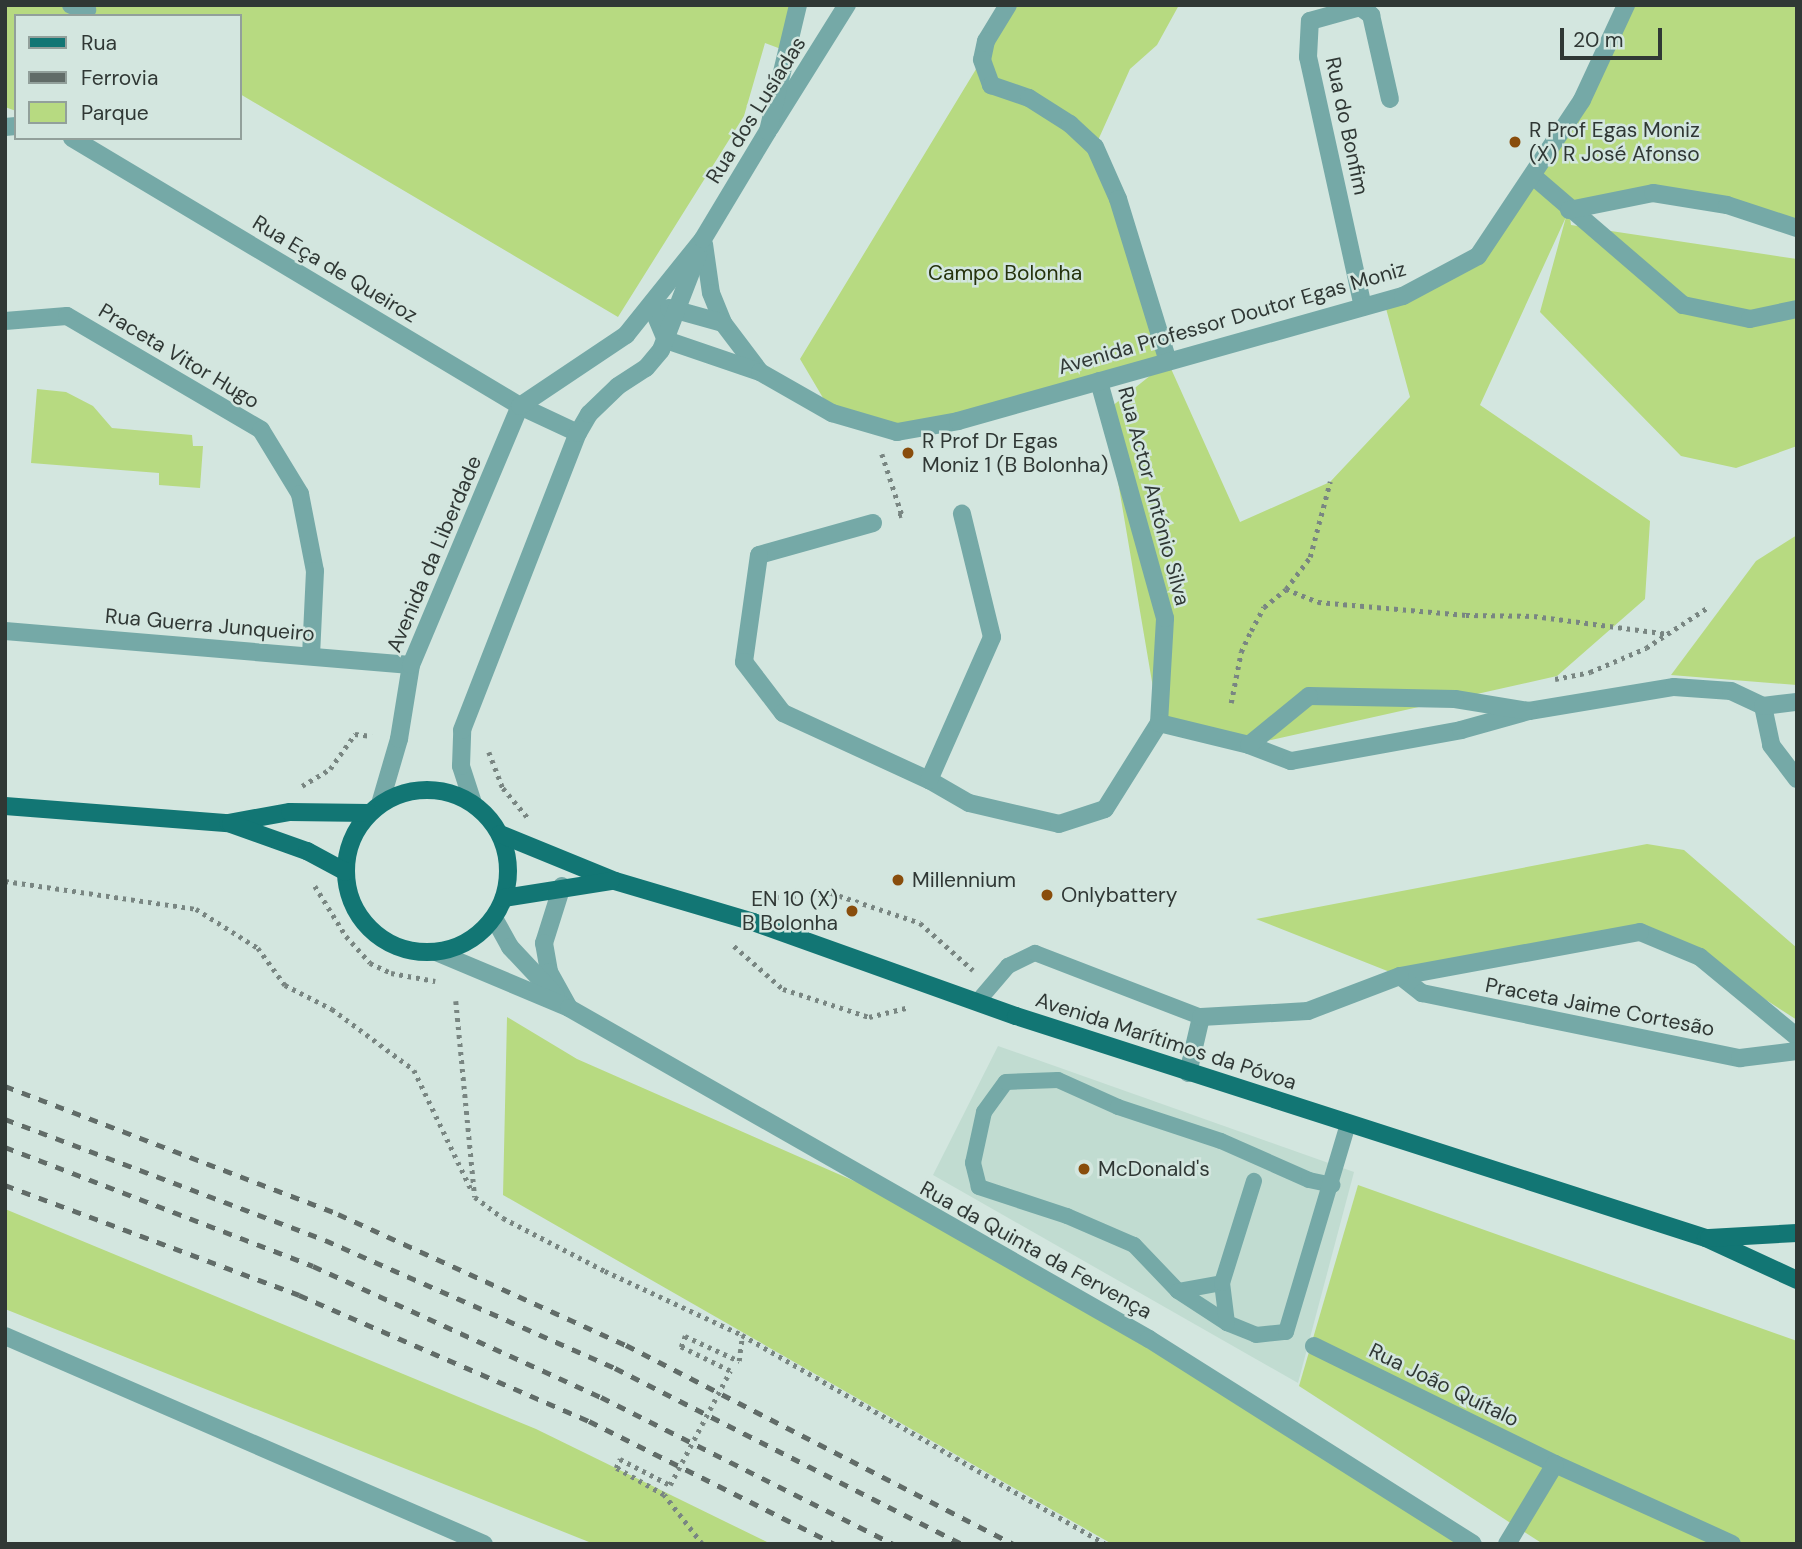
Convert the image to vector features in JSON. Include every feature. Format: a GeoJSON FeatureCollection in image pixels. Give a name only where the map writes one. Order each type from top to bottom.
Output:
{"type":"FeatureCollection","features":[{"type":"Feature","properties":{"kind":"main road"},"geometry":{"type":"LineString","coordinates":[[5,806],[228,823],[290,812],[374,809],[425,789],[453,793],[473,803],[500,834],[509,876],[504,898],[494,918],[464,944],[436,952],[393,945],[371,931],[355,910],[346,872],[351,842],[374,809]]}},
{"type":"Feature","properties":{"kind":"main road"},"geometry":{"type":"LineString","coordinates":[[228,823],[307,851],[346,872]]}},
{"type":"Feature","properties":{"kind":"main road","name":"Avenida Marítimos da Póvoa"},"geometry":{"type":"LineString","coordinates":[[500,834],[615,881],[753,922],[1188,1073],[1706,1238],[1797,1280]]}},
{"type":"Feature","properties":{"kind":"main road","name":"Avenida Marítimos da Póvoa"},"geometry":{"type":"LineString","coordinates":[[504,898],[562,886],[615,881]]}},
{"type":"Feature","properties":{"kind":"main road","name":"Avenida Marítimos da Póvoa"},"geometry":{"type":"LineString","coordinates":[[1706,1238],[1797,1233]]}},
{"type":"Feature","properties":{"kind":"street"},"geometry":{"type":"LineString","coordinates":[[768,131],[798,5]]}},
{"type":"Feature","properties":{"kind":"street","name":"Rua dos Lusíadas"},"geometry":{"type":"LineString","coordinates":[[520,406],[626,335],[652,307],[703,239],[847,5]]}},
{"type":"Feature","properties":{"kind":"street"},"geometry":{"type":"LineString","coordinates":[[1008,5],[984,50],[982,60],[991,85],[1029,98],[1070,124],[1095,147],[1118,199],[1168,362]]}},
{"type":"Feature","properties":{"kind":"street","name":"Avenida Professor Doutor Egas Moniz"},"geometry":{"type":"LineString","coordinates":[[666,340],[760,372],[832,413],[897,432],[958,421],[1403,296],[1478,256],[1582,100],[1626,5]]}},
{"type":"Feature","properties":{"kind":"street","name":"Rua do Bonfim"},"geometry":{"type":"LineString","coordinates":[[1363,307],[1308,57],[1310,21],[1360,7],[1371,15],[1390,99]]}},
{"type":"Feature","properties":{"kind":"street","name":"Rua Eça de Queiroz"},"geometry":{"type":"LineString","coordinates":[[75,140],[520,406],[578,433]]}},
{"type":"Feature","properties":{"kind":"street"},"geometry":{"type":"LineString","coordinates":[[1533,176],[1569,210],[1683,304],[1749,318],[1797,309]]}},
{"type":"Feature","properties":{"kind":"street"},"geometry":{"type":"LineString","coordinates":[[1569,210],[1653,193],[1727,205],[1797,228]]}},
{"type":"Feature","properties":{"kind":"street","name":"Rua dos Lusíadas"},"geometry":{"type":"LineString","coordinates":[[578,433],[589,414],[608,395],[646,368],[666,340],[703,239]]}},
{"type":"Feature","properties":{"kind":"street","name":"Avenida Professor Doutor Egas Moniz"},"geometry":{"type":"LineString","coordinates":[[703,239],[711,293],[723,323],[760,372]]}},
{"type":"Feature","properties":{"kind":"street"},"geometry":{"type":"LineString","coordinates":[[666,340],[652,307],[678,309],[723,323]]}},
{"type":"Feature","properties":{"kind":"street","name":"Praceta Vitor Hugo"},"geometry":{"type":"LineString","coordinates":[[5,321],[67,316],[261,430],[300,494],[315,571],[310,656]]}},
{"type":"Feature","properties":{"kind":"street","name":"Rua Actor António Silva"},"geometry":{"type":"LineString","coordinates":[[873,523],[759,555],[744,663],[783,713],[929,780],[969,803],[1059,824],[1105,809],[1159,723],[1165,618],[1099,381]]}},
{"type":"Feature","properties":{"kind":"street","name":"Avenida da Liberdade"},"geometry":{"type":"LineString","coordinates":[[374,809],[399,739],[411,665],[520,406]]}},
{"type":"Feature","properties":{"kind":"street"},"geometry":{"type":"LineString","coordinates":[[473,803],[461,766],[461,730],[578,433]]}},
{"type":"Feature","properties":{"kind":"street"},"geometry":{"type":"LineString","coordinates":[[929,780],[992,637],[962,514]]}},
{"type":"Feature","properties":{"kind":"street","name":"Rua Guerra Junqueiro"},"geometry":{"type":"LineString","coordinates":[[5,631],[411,665]]}},
{"type":"Feature","properties":{"kind":"street"},"geometry":{"type":"LineString","coordinates":[[1159,723],[1249,745],[1291,761],[1461,730],[1529,711],[1674,687],[1731,691],[1763,706],[1797,702]]}},
{"type":"Feature","properties":{"kind":"street"},"geometry":{"type":"LineString","coordinates":[[1249,745],[1309,696],[1455,699],[1529,711]]}},
{"type":"Feature","properties":{"kind":"street"},"geometry":{"type":"LineString","coordinates":[[1763,706],[1771,745],[1797,779]]}},
{"type":"Feature","properties":{"kind":"street"},"geometry":{"type":"LineString","coordinates":[[562,886],[544,943],[550,972],[569,1008]]}},
{"type":"Feature","properties":{"kind":"street","name":"Rua da Quinta da Fervença"},"geometry":{"type":"LineString","coordinates":[[494,918],[510,947],[569,1008]]}},
{"type":"Feature","properties":{"kind":"street","name":"Praceta Jaime Cortesão"},"geometry":{"type":"LineString","coordinates":[[1201,1017],[1308,1011],[1400,976],[1640,932],[1700,957],[1797,1037]]}},
{"type":"Feature","properties":{"kind":"street","name":"Rua da Quinta da Fervença"},"geometry":{"type":"LineString","coordinates":[[436,952],[569,1008],[1149,1339],[1473,1544]]}},
{"type":"Feature","properties":{"kind":"street","name":"Praceta Jaime Cortesão"},"geometry":{"type":"LineString","coordinates":[[1400,976],[1422,993],[1740,1058],[1797,1051]]}},
{"type":"Feature","properties":{"kind":"street"},"geometry":{"type":"LineString","coordinates":[[1188,1073],[1201,1017]]}},
{"type":"Feature","properties":{"kind":"street"},"geometry":{"type":"LineString","coordinates":[[5,1336],[484,1544]]}},
{"type":"Feature","properties":{"kind":"street","name":"Rua João Quítalo"},"geometry":{"type":"LineString","coordinates":[[1314,1346],[1555,1464],[1732,1544]]}},
{"type":"Feature","properties":{"kind":"street"},"geometry":{"type":"LineString","coordinates":[[1507,1544],[1555,1464]]}},
{"type":"Feature","properties":{"kind":"lane"},"geometry":{"type":"LineString","coordinates":[[979,1000],[1008,966],[1035,953],[1201,1017]]}},
{"type":"Feature","properties":{"kind":"lane"},"geometry":{"type":"LineString","coordinates":[[1332,1185],[1308,1181],[1221,1141],[1118,1107],[1058,1080],[1006,1082],[985,1112],[973,1163],[979,1187],[1067,1216],[1134,1245],[1178,1291],[1227,1323],[1256,1335],[1286,1332],[1332,1185],[1348,1124]]}},
{"type":"Feature","properties":{"kind":"lane"},"geometry":{"type":"LineString","coordinates":[[1227,1323],[1222,1283],[1254,1181]]}},
{"type":"Feature","properties":{"kind":"lane"},"geometry":{"type":"LineString","coordinates":[[1178,1291],[1222,1283]]}},
{"type":"Feature","properties":{"kind":"path"},"geometry":{"type":"LineString","coordinates":[[872,424],[902,515],[873,523]]}},
{"type":"Feature","properties":{"kind":"path"},"geometry":{"type":"LineString","coordinates":[[1231,703],[1241,652],[1251,631],[1264,607],[1286,589],[1310,557],[1330,482]]}},
{"type":"Feature","properties":{"kind":"path"},"geometry":{"type":"LineString","coordinates":[[1286,589],[1318,603],[1466,615],[1534,616],[1669,634]]}},
{"type":"Feature","properties":{"kind":"path"},"geometry":{"type":"LineString","coordinates":[[1529,711],[1557,676],[1590,672],[1669,634],[1707,608]]}},
{"type":"Feature","properties":{"kind":"path"},"geometry":{"type":"LineString","coordinates":[[294,789],[330,769],[355,734]]}},
{"type":"Feature","properties":{"kind":"path"},"geometry":{"type":"LineString","coordinates":[[487,747],[503,788],[534,825]]}},
{"type":"Feature","properties":{"kind":"path"},"geometry":{"type":"LineString","coordinates":[[5,881],[195,909],[258,948],[285,985],[332,1009],[414,1070],[475,1197],[503,1218],[582,1259],[743,1335],[1105,1544]]}},
{"type":"Feature","properties":{"kind":"path"},"geometry":{"type":"LineString","coordinates":[[311,881],[346,936],[370,963],[391,973],[444,982]]}},
{"type":"Feature","properties":{"kind":"path"},"geometry":{"type":"LineString","coordinates":[[755,899],[831,893],[920,923],[975,972]]}},
{"type":"Feature","properties":{"kind":"path"},"geometry":{"type":"LineString","coordinates":[[456,1001],[475,1197]]}},
{"type":"Feature","properties":{"kind":"path"},"geometry":{"type":"LineString","coordinates":[[702,1544],[664,1495],[615,1468],[620,1458],[670,1485],[730,1371],[681,1347],[685,1336],[739,1362],[743,1335]]}},
{"type":"Feature","properties":{"kind":"shaded area"},"geometry":{"type":"Polygon","coordinates":[[[998,1046],[1354,1172],[1298,1383],[933,1175],[998,1046]]]}},
{"type":"Feature","properties":{"kind":"green space"},"geometry":{"type":"Polygon","coordinates":[[[5,5],[74,6],[72,14],[14,14],[14,110],[5,107],[5,5]]]}},
{"type":"Feature","properties":{"kind":"green space"},"geometry":{"type":"Polygon","coordinates":[[[88,5],[798,5],[789,52],[765,43],[744,116],[618,317],[242,95],[242,14],[85,14],[88,5]]]}},
{"type":"Feature","properties":{"kind":"green space","name":"Campo Bolonha"},"geometry":{"type":"Polygon","coordinates":[[[1015,5],[1179,5],[1157,45],[1130,69],[1095,147],[1168,362],[1240,522],[1330,482],[1410,397],[1384,301],[1478,256],[1533,176],[1624,5],[1797,5],[1797,228],[1653,193],[1569,211],[1571,225],[1797,259],[1797,446],[1736,468],[1681,456],[1540,312],[1566,217],[1480,405],[1650,521],[1645,599],[1557,676],[1249,745],[1159,723],[1106,411],[1166,363],[897,432],[832,413],[800,359],[1015,5]]]}},
{"type":"Feature","properties":{"kind":"green space"},"geometry":{"type":"Polygon","coordinates":[[[37,389],[66,392],[93,406],[112,428],[192,435],[193,446],[203,446],[200,488],[159,485],[159,473],[31,463],[37,389]]]}},
{"type":"Feature","properties":{"kind":"green space"},"geometry":{"type":"Polygon","coordinates":[[[1797,535],[1797,685],[1671,675],[1756,561],[1797,535]]]}},
{"type":"Feature","properties":{"kind":"green space"},"geometry":{"type":"Polygon","coordinates":[[[1647,844],[1684,850],[1797,948],[1797,1020],[1700,957],[1640,932],[1400,976],[1256,919],[1647,844]]]}},
{"type":"Feature","properties":{"kind":"green space"},"geometry":{"type":"Polygon","coordinates":[[[507,1017],[577,1059],[911,1206],[1474,1544],[1112,1544],[503,1195],[507,1017]]]}},
{"type":"Feature","properties":{"kind":"green space"},"geometry":{"type":"Polygon","coordinates":[[[1358,1185],[1797,1341],[1797,1544],[1543,1544],[1299,1386],[1358,1185]]]}},
{"type":"Feature","properties":{"kind":"green space"},"geometry":{"type":"Polygon","coordinates":[[[5,1209],[536,1429],[771,1544],[594,1544],[5,1309],[5,1209]]]}},
{"type":"Feature","properties":{"kind":"railway"},"geometry":{"type":"LineString","coordinates":[[5,1086],[338,1214],[626,1345],[1013,1544]]}},
{"type":"Feature","properties":{"kind":"railway"},"geometry":{"type":"LineString","coordinates":[[5,1119],[325,1240],[615,1368],[962,1544]]}},
{"type":"Feature","properties":{"kind":"railway"},"geometry":{"type":"LineString","coordinates":[[5,1147],[313,1266],[601,1397],[893,1544]]}},
{"type":"Feature","properties":{"kind":"railway"},"geometry":{"type":"LineString","coordinates":[[5,1185],[299,1295],[589,1421],[835,1544]]}},
{"type":"Feature","properties":{"kind":"place","name":"R Prof Egas Moniz (X) R José Afonso"},"geometry":{"type":"Point","coordinates":[1515,142]}},
{"type":"Feature","properties":{"kind":"place","name":"R Prof Dr Egas Moniz 1 (B Bolonha)"},"geometry":{"type":"Point","coordinates":[908,453]}},
{"type":"Feature","properties":{"kind":"place","name":"Millennium"},"geometry":{"type":"Point","coordinates":[898,880]}},
{"type":"Feature","properties":{"kind":"place","name":"Onlybattery"},"geometry":{"type":"Point","coordinates":[1047,895]}},
{"type":"Feature","properties":{"kind":"place","name":"EN 10 (X) B Bolonha"},"geometry":{"type":"Point","coordinates":[852,911]}},
{"type":"Feature","properties":{"kind":"place","name":"McDonald's"},"geometry":{"type":"Point","coordinates":[1084,1169]}}]}
